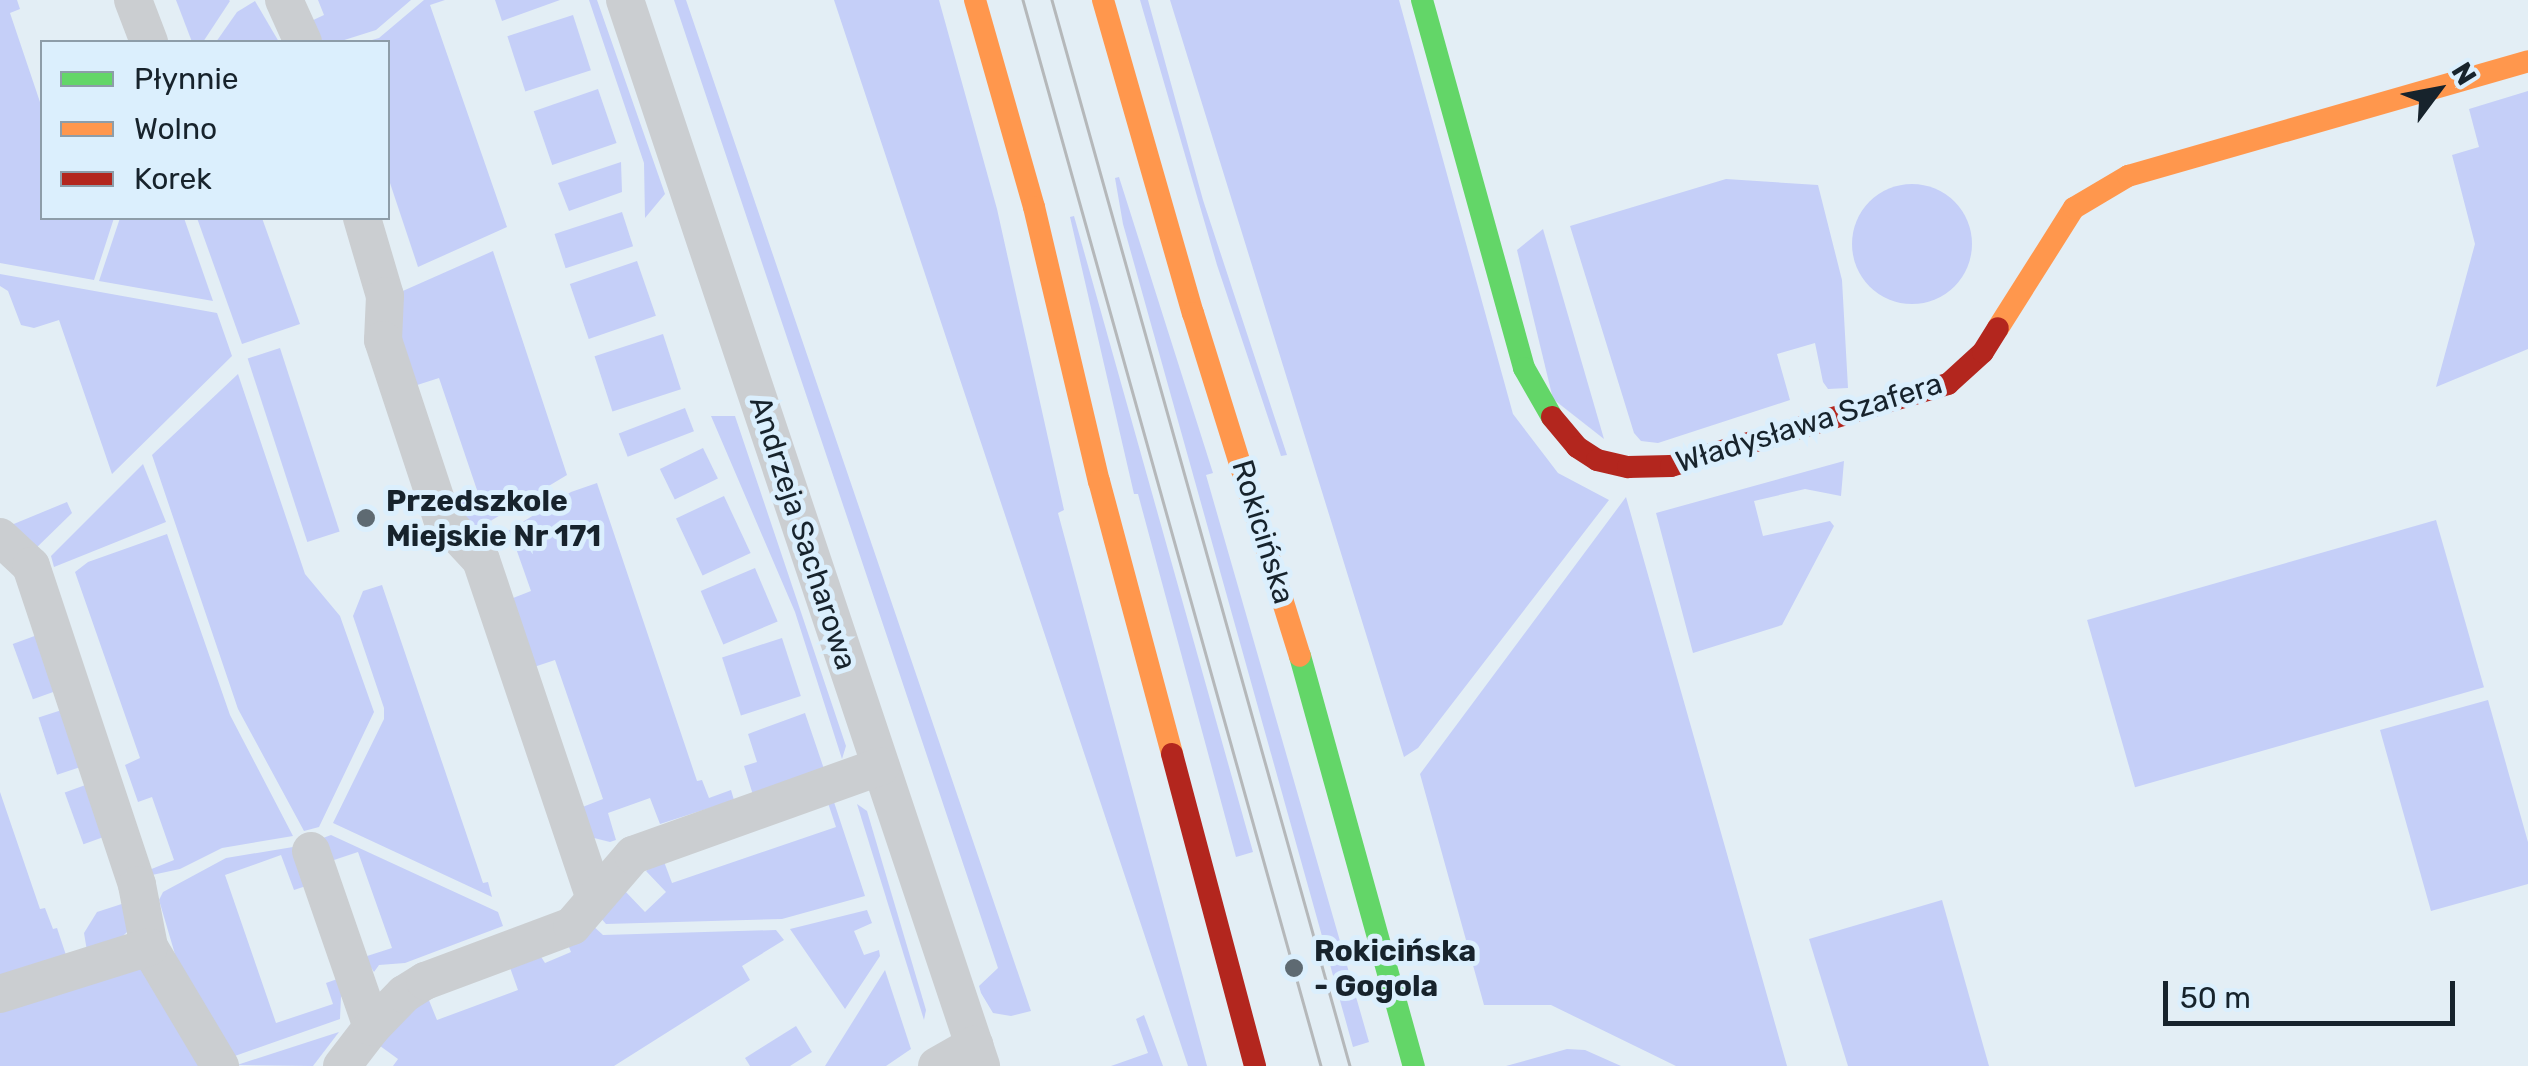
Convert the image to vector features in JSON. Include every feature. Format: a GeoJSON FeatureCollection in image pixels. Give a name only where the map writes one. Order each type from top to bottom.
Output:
{"type":"FeatureCollection","features":[{"type":"Feature","properties":{"kind":"main road"},"geometry":{"type":"LineString","coordinates":[[976,0],[1034,207],[1099,481],[1255,1066]]}},
{"type":"Feature","properties":{"kind":"main road","name":"Rokicińska"},"geometry":{"type":"LineString","coordinates":[[1103,0],[1193,314],[1312,695],[1414,1066]]}},
{"type":"Feature","properties":{"kind":"main road","name":"Władysława Szafera"},"geometry":{"type":"LineString","coordinates":[[1422,0],[1524,368],[1540,402],[1576,447],[1597,460],[1628,468],[1672,466],[1948,384],[1983,352],[2074,208],[2128,176],[2528,61]]}},
{"type":"Feature","properties":{"kind":"street"},"geometry":{"type":"LineString","coordinates":[[133,0],[148,40]]}},
{"type":"Feature","properties":{"kind":"street"},"geometry":{"type":"LineString","coordinates":[[284,0],[302,40]]}},
{"type":"Feature","properties":{"kind":"street","name":"Andrzeja Sacharowa"},"geometry":{"type":"LineString","coordinates":[[625,0],[978,1056]]}},
{"type":"Feature","properties":{"kind":"street"},"geometry":{"type":"LineString","coordinates":[[363,220],[386,296],[383,340],[442,518],[468,543],[486,573],[595,898]]}},
{"type":"Feature","properties":{"kind":"street"},"geometry":{"type":"LineString","coordinates":[[0,536],[31,566],[137,885],[149,947],[220,1066]]}},
{"type":"Feature","properties":{"kind":"street"},"geometry":{"type":"LineString","coordinates":[[342,1066],[404,994],[424,981],[572,926],[633,855],[881,766]]}},
{"type":"Feature","properties":{"kind":"street"},"geometry":{"type":"LineString","coordinates":[[311,852],[372,1027]]}},
{"type":"Feature","properties":{"kind":"street"},"geometry":{"type":"LineString","coordinates":[[0,994],[149,947]]}},
{"type":"Feature","properties":{"kind":"street"},"geometry":{"type":"LineString","coordinates":[[937,1066],[978,1056]]}},
{"type":"Feature","properties":{"kind":"shaded area"},"geometry":{"type":"Polygon","coordinates":[[[0,0],[17,0],[20,9],[10,13],[40,102],[40,220],[113,220],[94,280],[0,263],[0,0]]]}},
{"type":"Feature","properties":{"kind":"shaded area"},"geometry":{"type":"Polygon","coordinates":[[[176,0],[229,0],[204,40],[191,40],[176,0]]]}},
{"type":"Feature","properties":{"kind":"shaded area"},"geometry":{"type":"Polygon","coordinates":[[[318,0],[411,0],[376,30],[344,40],[315,40],[309,22],[324,15],[318,0]]]}},
{"type":"Feature","properties":{"kind":"shaded area"},"geometry":{"type":"Polygon","coordinates":[[[424,0],[445,0],[430,5],[507,227],[418,267],[390,183],[390,40],[372,40],[424,0]]]}},
{"type":"Feature","properties":{"kind":"shaded area"},"geometry":{"type":"Polygon","coordinates":[[[495,0],[560,0],[502,21],[495,0]]]}},
{"type":"Feature","properties":{"kind":"shaded area"},"geometry":{"type":"Polygon","coordinates":[[[589,0],[597,0],[665,194],[645,218],[644,163],[589,0]]]}},
{"type":"Feature","properties":{"kind":"shaded area"},"geometry":{"type":"Polygon","coordinates":[[[674,0],[686,0],[1031,1011],[1011,1016],[993,1013],[981,993],[979,986],[998,968],[674,0]]]}},
{"type":"Feature","properties":{"kind":"shaded area"},"geometry":{"type":"Polygon","coordinates":[[[834,0],[939,0],[997,209],[1064,510],[1058,513],[1207,1066],[1188,1066],[834,0]]]}},
{"type":"Feature","properties":{"kind":"shaded area"},"geometry":{"type":"Polygon","coordinates":[[[1140,0],[1148,0],[1203,200],[1287,455],[1281,456],[1217,265],[1140,0]]]}},
{"type":"Feature","properties":{"kind":"shaded area"},"geometry":{"type":"Polygon","coordinates":[[[1170,0],[1399,0],[1513,414],[1558,473],[1609,500],[1418,748],[1404,757],[1170,0]]]}},
{"type":"Feature","properties":{"kind":"shaded area"},"geometry":{"type":"Polygon","coordinates":[[[255,1],[278,40],[217,40],[237,12],[255,1]]]}},
{"type":"Feature","properties":{"kind":"shaded area"},"geometry":{"type":"Polygon","coordinates":[[[573,15],[591,70],[525,91],[507,36],[573,15]]]}},
{"type":"Feature","properties":{"kind":"shaded area"},"geometry":{"type":"Polygon","coordinates":[[[598,89],[617,143],[552,165],[534,111],[598,89]]]}},
{"type":"Feature","properties":{"kind":"shaded area"},"geometry":{"type":"Polygon","coordinates":[[[2528,91],[2528,349],[2436,387],[2475,244],[2452,155],[2479,147],[2469,109],[2528,91]]]}},
{"type":"Feature","properties":{"kind":"shaded area"},"geometry":{"type":"Polygon","coordinates":[[[621,162],[622,192],[569,211],[558,183],[621,162]]]}},
{"type":"Feature","properties":{"kind":"shaded area"},"geometry":{"type":"Polygon","coordinates":[[[1119,177],[1213,473],[1206,475],[1369,1042],[1353,1047],[1123,224],[1115,178],[1119,177]]]}},
{"type":"Feature","properties":{"kind":"shaded area"},"geometry":{"type":"Polygon","coordinates":[[[1726,179],[1818,185],[1842,280],[1848,388],[1828,389],[1815,343],[1777,354],[1790,400],[1658,443],[1641,441],[1634,433],[1570,226],[1726,179]]]}},
{"type":"Feature","properties":{"kind":"shaded area"},"geometry":{"type":"Polygon","coordinates":[[[1912,184],[1935,189],[1954,202],[1967,221],[1972,244],[1967,267],[1954,286],[1935,299],[1912,304],[1889,299],[1870,286],[1857,267],[1852,244],[1857,221],[1870,202],[1889,189],[1912,184]]]}},
{"type":"Feature","properties":{"kind":"shaded area"},"geometry":{"type":"Polygon","coordinates":[[[622,212],[633,246],[566,268],[554,234],[622,212]]]}},
{"type":"Feature","properties":{"kind":"shaded area"},"geometry":{"type":"Polygon","coordinates":[[[1074,216],[1253,852],[1236,857],[1138,494],[1134,494],[1070,217],[1074,216]]]}},
{"type":"Feature","properties":{"kind":"shaded area"},"geometry":{"type":"Polygon","coordinates":[[[119,220],[185,220],[213,301],[99,281],[119,220]]]}},
{"type":"Feature","properties":{"kind":"shaded area"},"geometry":{"type":"Polygon","coordinates":[[[198,220],[263,220],[300,324],[242,344],[198,220]]]}},
{"type":"Feature","properties":{"kind":"shaded area"},"geometry":{"type":"Polygon","coordinates":[[[1543,229],[1604,439],[1553,399],[1517,250],[1543,229]]]}},
{"type":"Feature","properties":{"kind":"shaded area"},"geometry":{"type":"Polygon","coordinates":[[[493,251],[567,475],[472,532],[450,503],[478,493],[439,378],[411,387],[395,336],[396,294],[493,251]]]}},
{"type":"Feature","properties":{"kind":"shaded area"},"geometry":{"type":"Polygon","coordinates":[[[637,261],[656,316],[589,339],[570,284],[637,261]]]}},
{"type":"Feature","properties":{"kind":"shaded area"},"geometry":{"type":"Polygon","coordinates":[[[0,274],[217,313],[232,356],[112,474],[59,320],[34,328],[21,325],[8,291],[0,286],[0,274]]]}},
{"type":"Feature","properties":{"kind":"shaded area"},"geometry":{"type":"Polygon","coordinates":[[[663,334],[681,389],[612,411],[595,356],[663,334]]]}},
{"type":"Feature","properties":{"kind":"shaded area"},"geometry":{"type":"Polygon","coordinates":[[[280,348],[340,532],[307,542],[248,359],[280,348]]]}},
{"type":"Feature","properties":{"kind":"shaded area"},"geometry":{"type":"Polygon","coordinates":[[[238,374],[305,574],[340,616],[374,712],[319,827],[304,831],[238,709],[152,455],[238,374]]]}},
{"type":"Feature","properties":{"kind":"shaded area"},"geometry":{"type":"Polygon","coordinates":[[[685,408],[694,431],[628,457],[619,433],[685,408]]]}},
{"type":"Feature","properties":{"kind":"shaded area"},"geometry":{"type":"Polygon","coordinates":[[[711,416],[735,416],[846,746],[842,759],[795,612],[711,416]]]}},
{"type":"Feature","properties":{"kind":"shaded area"},"geometry":{"type":"Polygon","coordinates":[[[703,448],[718,479],[675,500],[660,469],[703,448]]]}},
{"type":"Feature","properties":{"kind":"shaded area"},"geometry":{"type":"Polygon","coordinates":[[[1844,461],[1841,496],[1805,489],[1754,501],[1763,536],[1830,521],[1834,526],[1782,625],[1693,653],[1656,513],[1844,461]]]}},
{"type":"Feature","properties":{"kind":"shaded area"},"geometry":{"type":"Polygon","coordinates":[[[143,464],[166,522],[54,567],[51,556],[143,464]]]}},
{"type":"Feature","properties":{"kind":"shaded area"},"geometry":{"type":"Polygon","coordinates":[[[597,483],[697,781],[702,780],[709,798],[731,790],[734,800],[660,824],[650,798],[608,813],[616,840],[610,842],[594,838],[580,808],[603,799],[555,660],[531,668],[508,600],[531,591],[512,537],[484,546],[571,492],[597,483]]]}},
{"type":"Feature","properties":{"kind":"shaded area"},"geometry":{"type":"Polygon","coordinates":[[[724,496],[751,553],[703,575],[676,518],[724,496]]]}},
{"type":"Feature","properties":{"kind":"shaded area"},"geometry":{"type":"Polygon","coordinates":[[[1626,497],[1787,1066],[1676,1066],[1551,1005],[1484,1005],[1420,774],[1626,497]]]}},
{"type":"Feature","properties":{"kind":"shaded area"},"geometry":{"type":"Polygon","coordinates":[[[67,502],[72,513],[30,554],[4,528],[67,502]]]}},
{"type":"Feature","properties":{"kind":"shaded area"},"geometry":{"type":"Polygon","coordinates":[[[2436,520],[2484,687],[2135,787],[2087,620],[2436,520]]]}},
{"type":"Feature","properties":{"kind":"shaded area"},"geometry":{"type":"Polygon","coordinates":[[[167,534],[230,715],[293,836],[222,848],[180,869],[152,875],[149,870],[174,860],[152,797],[138,802],[125,765],[140,758],[75,572],[88,562],[167,534]]]}},
{"type":"Feature","properties":{"kind":"shaded area"},"geometry":{"type":"Polygon","coordinates":[[[755,568],[778,621],[723,644],[701,591],[755,568]]]}},
{"type":"Feature","properties":{"kind":"shaded area"},"geometry":{"type":"Polygon","coordinates":[[[382,585],[483,883],[488,882],[492,897],[333,823],[384,719],[384,708],[353,616],[363,591],[382,585]]]}},
{"type":"Feature","properties":{"kind":"shaded area"},"geometry":{"type":"Polygon","coordinates":[[[40,634],[60,689],[33,699],[13,644],[40,634]]]}},
{"type":"Feature","properties":{"kind":"shaded area"},"geometry":{"type":"Polygon","coordinates":[[[782,638],[801,696],[741,715],[722,657],[782,638]]]}},
{"type":"Feature","properties":{"kind":"shaded area"},"geometry":{"type":"Polygon","coordinates":[[[2488,700],[2528,842],[2528,884],[2431,911],[2380,730],[2488,700]]]}},
{"type":"Feature","properties":{"kind":"shaded area"},"geometry":{"type":"Polygon","coordinates":[[[68,708],[87,765],[57,775],[39,718],[68,708]]]}},
{"type":"Feature","properties":{"kind":"shaded area"},"geometry":{"type":"Polygon","coordinates":[[[805,713],[824,769],[753,795],[744,766],[757,762],[748,734],[805,713]]]}},
{"type":"Feature","properties":{"kind":"shaded area"},"geometry":{"type":"Polygon","coordinates":[[[91,783],[110,835],[83,844],[65,793],[91,783]]]}},
{"type":"Feature","properties":{"kind":"shaded area"},"geometry":{"type":"Polygon","coordinates":[[[0,792],[40,909],[45,908],[53,929],[57,928],[67,958],[0,980],[0,792]]]}},
{"type":"Feature","properties":{"kind":"shaded area"},"geometry":{"type":"Polygon","coordinates":[[[833,799],[865,896],[782,919],[606,924],[599,916],[625,891],[645,912],[666,892],[646,871],[663,859],[672,883],[836,827],[827,800],[833,799]]]}},
{"type":"Feature","properties":{"kind":"shaded area"},"geometry":{"type":"Polygon","coordinates":[[[857,804],[867,811],[926,1010],[924,1020],[857,804]]]}},
{"type":"Feature","properties":{"kind":"shaded area"},"geometry":{"type":"Polygon","coordinates":[[[331,835],[498,912],[503,926],[405,963],[379,965],[374,972],[364,957],[392,948],[358,852],[331,861],[323,838],[331,835]]]}},
{"type":"Feature","properties":{"kind":"shaded area"},"geometry":{"type":"Polygon","coordinates":[[[299,846],[312,884],[294,890],[281,855],[225,875],[276,1023],[333,1004],[326,983],[343,977],[349,994],[341,997],[340,1019],[232,1057],[182,978],[159,900],[163,892],[226,858],[299,846]]]}},
{"type":"Feature","properties":{"kind":"shaded area"},"geometry":{"type":"Polygon","coordinates":[[[1942,900],[1989,1066],[1848,1066],[1809,939],[1942,900]]]}},
{"type":"Feature","properties":{"kind":"shaded area"},"geometry":{"type":"Polygon","coordinates":[[[131,901],[129,930],[117,942],[87,951],[84,933],[97,912],[131,901]]]}},
{"type":"Feature","properties":{"kind":"shaded area"},"geometry":{"type":"Polygon","coordinates":[[[867,910],[872,923],[854,931],[864,955],[879,950],[880,956],[845,1009],[790,929],[867,910]]]}},
{"type":"Feature","properties":{"kind":"shaded area"},"geometry":{"type":"Polygon","coordinates":[[[591,924],[603,935],[776,930],[784,940],[742,966],[750,980],[614,1066],[393,1066],[398,1059],[376,1043],[426,993],[437,1020],[518,990],[508,962],[538,952],[545,963],[571,952],[567,942],[591,924]]]}},
{"type":"Feature","properties":{"kind":"shaded area"},"geometry":{"type":"Polygon","coordinates":[[[138,966],[155,982],[207,1066],[0,1066],[0,1006],[138,966]]]}},
{"type":"Feature","properties":{"kind":"shaded area"},"geometry":{"type":"Polygon","coordinates":[[[885,970],[911,1049],[886,1066],[825,1066],[885,970]]]}},
{"type":"Feature","properties":{"kind":"shaded area"},"geometry":{"type":"Polygon","coordinates":[[[1144,1015],[1163,1066],[1111,1066],[1148,1053],[1136,1019],[1144,1015]]]}},
{"type":"Feature","properties":{"kind":"shaded area"},"geometry":{"type":"Polygon","coordinates":[[[796,1026],[812,1052],[790,1066],[750,1066],[745,1058],[796,1026]]]}},
{"type":"Feature","properties":{"kind":"shaded area"},"geometry":{"type":"Polygon","coordinates":[[[339,1032],[313,1066],[237,1065],[339,1032]]]}},
{"type":"Feature","properties":{"kind":"shaded area"},"geometry":{"type":"Polygon","coordinates":[[[1567,1049],[1585,1050],[1621,1066],[1506,1066],[1567,1049]]]}},
{"type":"Feature","properties":{"kind":"tram line"},"geometry":{"type":"LineString","coordinates":[[1023,0],[1321,1066]]}},
{"type":"Feature","properties":{"kind":"tram line"},"geometry":{"type":"LineString","coordinates":[[1052,0],[1350,1066]]}},
{"type":"Feature","properties":{"kind":"traffic: fast"},"geometry":{"type":"LineString","coordinates":[[1422,0],[1524,368],[1552,417]]}},
{"type":"Feature","properties":{"kind":"traffic: fast"},"geometry":{"type":"LineString","coordinates":[[1300,656],[1414,1066]]}},
{"type":"Feature","properties":{"kind":"traffic: slow"},"geometry":{"type":"LineString","coordinates":[[975,0],[1034,207],[1099,481],[1172,754]]}},
{"type":"Feature","properties":{"kind":"traffic: slow"},"geometry":{"type":"LineString","coordinates":[[1103,0],[1193,313],[1300,656]]}},
{"type":"Feature","properties":{"kind":"traffic: slow"},"geometry":{"type":"LineString","coordinates":[[1998,328],[2074,208],[2128,176],[2528,61]]}},
{"type":"Feature","properties":{"kind":"traffic: jam"},"geometry":{"type":"LineString","coordinates":[[1552,417],[1577,447],[1597,460],[1628,467],[1671,466],[1948,384],[1983,352],[1998,328]]}},
{"type":"Feature","properties":{"kind":"traffic: jam"},"geometry":{"type":"LineString","coordinates":[[1172,754],[1255,1066]]}},
{"type":"Feature","properties":{"kind":"place","name":"Przedszkole Miejskie Nr 171"},"geometry":{"type":"Point","coordinates":[366,518]}},
{"type":"Feature","properties":{"kind":"place","name":"Rokicińska - Gogola"},"geometry":{"type":"Point","coordinates":[1294,968]}}]}
